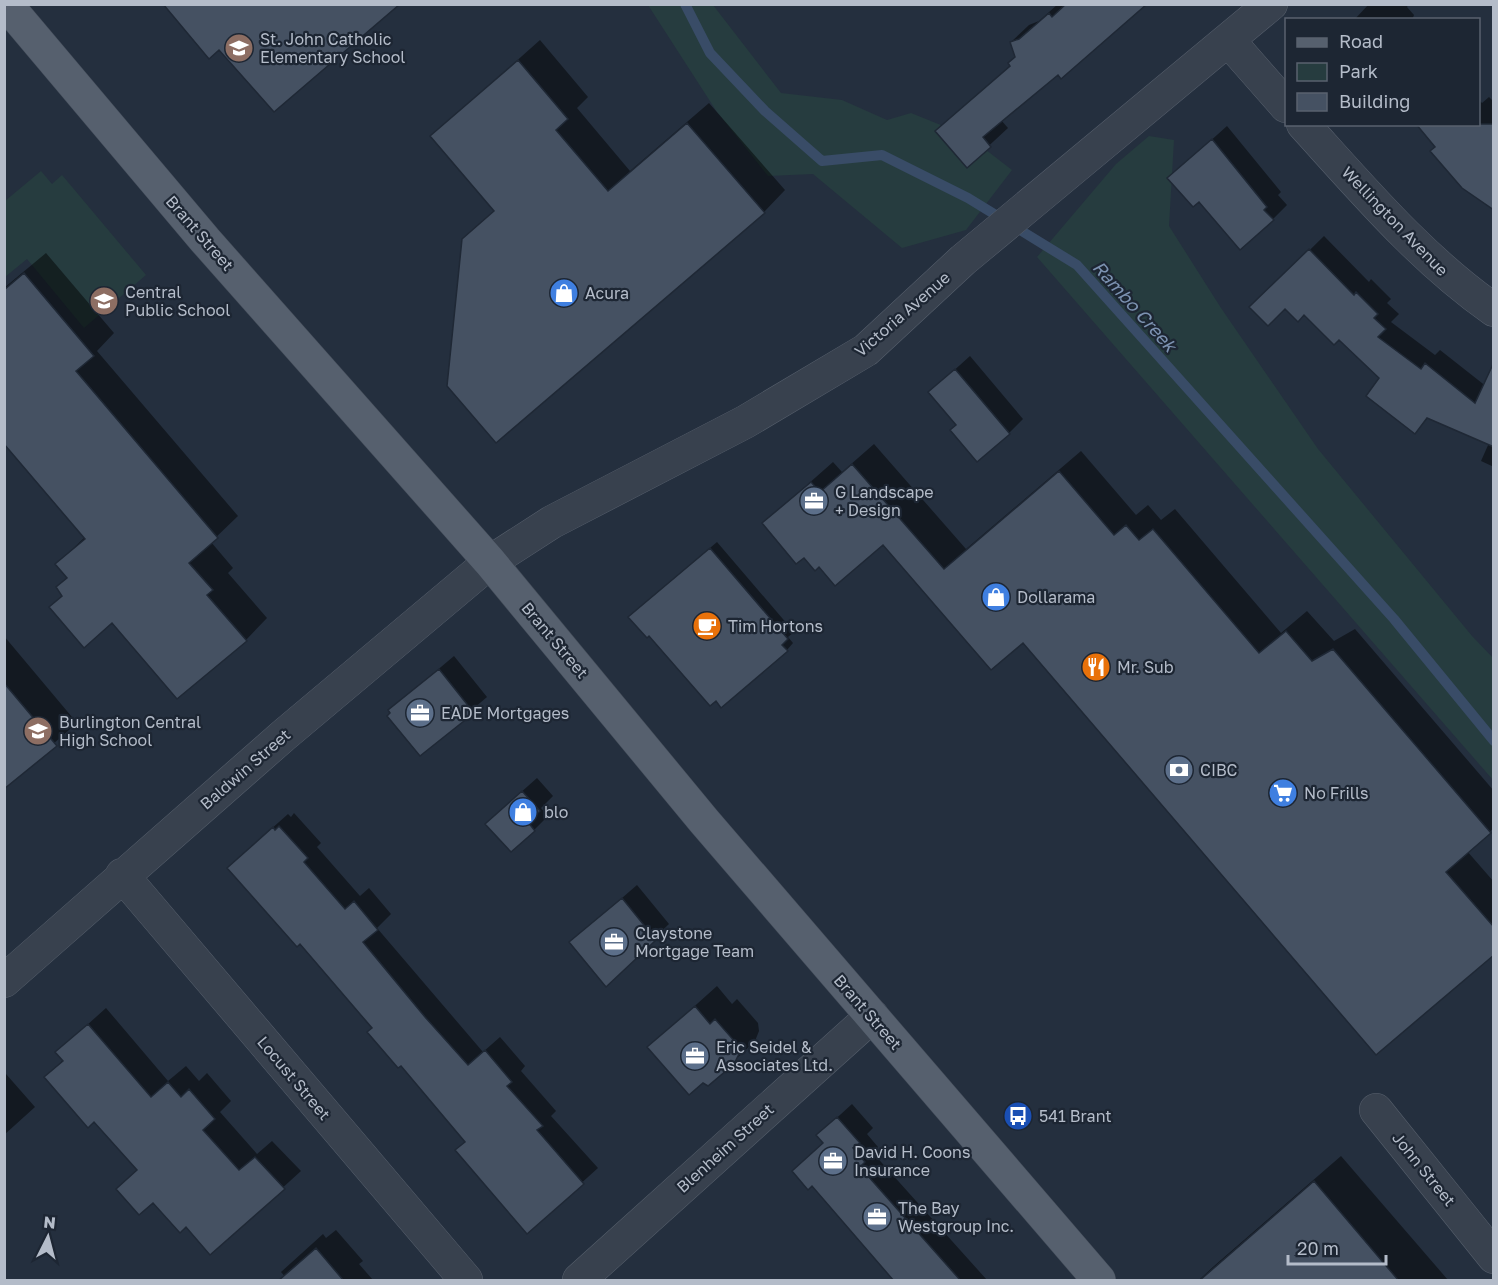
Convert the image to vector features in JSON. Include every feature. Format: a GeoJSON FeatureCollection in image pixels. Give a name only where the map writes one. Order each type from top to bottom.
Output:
{"type":"FeatureCollection","features":[{"type":"Feature","properties":{"kind":"main road","name":"Brant Street"},"geometry":{"type":"LineString","coordinates":[[6,4],[205,240],[490,562],[704,821],[1099,1281]]}},
{"type":"Feature","properties":{"kind":"street","name":"Victoria Avenue"},"geometry":{"type":"LineString","coordinates":[[490,562],[552,522],[745,422],[866,350],[981,245],[1271,4]]}},
{"type":"Feature","properties":{"kind":"street"},"geometry":{"type":"LineString","coordinates":[[1229,41],[1285,104]]}},
{"type":"Feature","properties":{"kind":"street","name":"Wellington Avenue"},"geometry":{"type":"LineString","coordinates":[[1305,126],[1386,216],[1458,285],[1494,310]]}},
{"type":"Feature","properties":{"kind":"street","name":"Baldwin Street"},"geometry":{"type":"LineString","coordinates":[[4,981],[122,875],[490,562]]}},
{"type":"Feature","properties":{"kind":"street","name":"Locust Street"},"geometry":{"type":"LineString","coordinates":[[122,875],[466,1281]]}},
{"type":"Feature","properties":{"kind":"street","name":"Blenheim Street"},"geometry":{"type":"LineString","coordinates":[[579,1281],[872,1016]]}},
{"type":"Feature","properties":{"kind":"street","name":"John Street"},"geometry":{"type":"LineString","coordinates":[[1376,1110],[1494,1257]]}},
{"type":"Feature","properties":{"kind":"green space"},"geometry":{"type":"Polygon","coordinates":[[[648,5],[713,5],[781,93],[842,100],[887,120],[911,113],[968,136],[1012,170],[966,230],[902,248],[813,174],[768,176],[717,112],[648,5]]]}},
{"type":"Feature","properties":{"kind":"green space"},"geometry":{"type":"Polygon","coordinates":[[[1149,136],[1174,140],[1169,226],[1221,308],[1318,449],[1472,636],[1493,658],[1493,780],[1037,257],[1116,164],[1149,136]]]}},
{"type":"Feature","properties":{"kind":"green space"},"geometry":{"type":"Polygon","coordinates":[[[41,171],[52,184],[62,175],[146,275],[84,328],[27,259],[5,277],[5,201],[41,171]]]}},
{"type":"Feature","properties":{"kind":"building"},"geometry":{"type":"Polygon","coordinates":[[[163,4],[400,4],[274,112],[219,50],[209,59],[163,4]]]}},
{"type":"Feature","properties":{"kind":"building"},"geometry":{"type":"Polygon","coordinates":[[[1066,4],[1147,4],[1061,79],[1058,75],[983,137],[991,147],[967,168],[935,131],[1010,66],[1008,63],[1015,57],[1010,42],[1019,39],[1049,13],[1052,17],[1066,4]]]}},
{"type":"Feature","properties":{"kind":"building","name":"Acura"},"geometry":{"type":"Polygon","coordinates":[[[518,60],[568,119],[556,130],[608,191],[687,123],[765,213],[496,443],[447,386],[462,239],[494,211],[430,136],[518,60]]]}},
{"type":"Feature","properties":{"kind":"building"},"geometry":{"type":"Polygon","coordinates":[[[1494,124],[1494,210],[1462,188],[1430,151],[1435,147],[1418,126],[1494,124]]]}},
{"type":"Feature","properties":{"kind":"building"},"geometry":{"type":"Polygon","coordinates":[[[1212,139],[1267,207],[1264,210],[1274,220],[1240,250],[1199,202],[1193,207],[1167,178],[1212,139]]]}},
{"type":"Feature","properties":{"kind":"building"},"geometry":{"type":"Polygon","coordinates":[[[1309,249],[1354,295],[1356,292],[1378,314],[1374,318],[1386,329],[1378,337],[1421,369],[1425,363],[1475,403],[1494,362],[1494,447],[1427,418],[1415,434],[1366,396],[1379,378],[1339,340],[1334,345],[1304,315],[1298,322],[1285,309],[1268,326],[1249,307],[1309,249]]]}},
{"type":"Feature","properties":{"kind":"building"},"geometry":{"type":"Polygon","coordinates":[[[24,273],[94,356],[76,371],[218,538],[189,563],[213,590],[207,595],[247,641],[177,699],[112,623],[84,648],[49,607],[62,596],[56,587],[67,578],[55,564],[85,539],[4,444],[4,290],[24,273]]]}},
{"type":"Feature","properties":{"kind":"building"},"geometry":{"type":"Polygon","coordinates":[[[955,369],[1010,434],[977,462],[950,430],[956,425],[928,392],[955,369]]]}},
{"type":"Feature","properties":{"kind":"building"},"geometry":{"type":"Polygon","coordinates":[[[852,464],[944,569],[1059,471],[1114,535],[1126,525],[1139,540],[1153,529],[1259,653],[1286,631],[1312,661],[1333,649],[1491,833],[1446,872],[1494,927],[1494,955],[1376,1055],[1023,643],[991,670],[883,545],[835,586],[819,567],[815,571],[804,558],[796,564],[762,523],[811,482],[820,492],[852,464]]]}},
{"type":"Feature","properties":{"kind":"building","name":"Tim Hortons"},"geometry":{"type":"Polygon","coordinates":[[[710,548],[788,639],[782,645],[788,651],[721,708],[716,701],[710,706],[649,636],[647,638],[628,617],[710,548]]]}},
{"type":"Feature","properties":{"kind":"building"},"geometry":{"type":"Polygon","coordinates":[[[439,669],[474,713],[420,756],[387,716],[390,713],[388,710],[439,669]]]}},
{"type":"Feature","properties":{"kind":"building"},"geometry":{"type":"Polygon","coordinates":[[[4,683],[57,746],[4,789],[4,683]]]}},
{"type":"Feature","properties":{"kind":"building"},"geometry":{"type":"Polygon","coordinates":[[[522,791],[540,811],[528,822],[535,831],[511,852],[485,824],[522,791]]]}},
{"type":"Feature","properties":{"kind":"building"},"geometry":{"type":"Polygon","coordinates":[[[279,826],[308,858],[304,862],[345,909],[354,901],[378,930],[363,942],[425,1017],[468,1065],[485,1050],[512,1082],[507,1086],[543,1126],[537,1130],[584,1184],[527,1234],[455,1150],[465,1142],[401,1066],[398,1068],[367,1032],[372,1028],[300,944],[297,947],[227,868],[273,827],[275,830],[279,826]]]}},
{"type":"Feature","properties":{"kind":"building"},"geometry":{"type":"Polygon","coordinates":[[[622,898],[656,940],[606,987],[569,942],[622,898]]]}},
{"type":"Feature","properties":{"kind":"building"},"geometry":{"type":"Polygon","coordinates":[[[695,1006],[710,1024],[715,1019],[737,1044],[739,1054],[734,1064],[708,1086],[703,1083],[689,1095],[647,1047],[695,1006]]]}},
{"type":"Feature","properties":{"kind":"building"},"geometry":{"type":"Polygon","coordinates":[[[88,1024],[151,1097],[168,1082],[181,1097],[189,1089],[215,1119],[203,1130],[239,1170],[255,1157],[285,1189],[210,1255],[186,1227],[180,1233],[153,1203],[139,1215],[116,1189],[137,1170],[94,1122],[88,1128],[44,1077],[63,1061],[55,1052],[88,1024]]]}},
{"type":"Feature","properties":{"kind":"building"},"geometry":{"type":"Polygon","coordinates":[[[837,1117],[860,1143],[853,1148],[865,1162],[860,1167],[961,1281],[894,1281],[812,1186],[808,1190],[792,1171],[823,1143],[816,1135],[837,1117]]]}},
{"type":"Feature","properties":{"kind":"building"},"geometry":{"type":"Polygon","coordinates":[[[1314,1181],[1399,1281],[1199,1281],[1314,1181]]]}},
{"type":"Feature","properties":{"kind":"building"},"geometry":{"type":"Polygon","coordinates":[[[316,1248],[344,1281],[278,1281],[316,1248]]]}},
{"type":"Feature","properties":{"kind":"waterway","name":"Rambo Creek"},"geometry":{"type":"LineString","coordinates":[[685,4],[710,53],[765,111],[822,161],[882,155],[968,198],[1077,265],[1394,619],[1494,741]]}},
{"type":"Feature","properties":{"kind":"place","name":"St. John Catholic Elementary School"},"geometry":{"type":"Point","coordinates":[239,48]}},
{"type":"Feature","properties":{"kind":"place","name":"Acura"},"geometry":{"type":"Point","coordinates":[564,293]}},
{"type":"Feature","properties":{"kind":"place","name":"Central Public School"},"geometry":{"type":"Point","coordinates":[104,301]}},
{"type":"Feature","properties":{"kind":"place","name":"G Landscape + Design"},"geometry":{"type":"Point","coordinates":[814,501]}},
{"type":"Feature","properties":{"kind":"place","name":"Dollarama"},"geometry":{"type":"Point","coordinates":[996,597]}},
{"type":"Feature","properties":{"kind":"place","name":"Tim Hortons"},"geometry":{"type":"Point","coordinates":[707,626]}},
{"type":"Feature","properties":{"kind":"place","name":"Mr. Sub"},"geometry":{"type":"Point","coordinates":[1096,667]}},
{"type":"Feature","properties":{"kind":"place","name":"EADE Mortgages"},"geometry":{"type":"Point","coordinates":[420,713]}},
{"type":"Feature","properties":{"kind":"place","name":"Burlington Central High School"},"geometry":{"type":"Point","coordinates":[38,731]}},
{"type":"Feature","properties":{"kind":"place","name":"CIBC"},"geometry":{"type":"Point","coordinates":[1179,770]}},
{"type":"Feature","properties":{"kind":"place","name":"No Frills"},"geometry":{"type":"Point","coordinates":[1283,793]}},
{"type":"Feature","properties":{"kind":"place","name":"blo"},"geometry":{"type":"Point","coordinates":[523,812]}},
{"type":"Feature","properties":{"kind":"place","name":"Claystone Mortgage Team"},"geometry":{"type":"Point","coordinates":[614,942]}},
{"type":"Feature","properties":{"kind":"place","name":"Eric Seidel & Associates Ltd."},"geometry":{"type":"Point","coordinates":[695,1056]}},
{"type":"Feature","properties":{"kind":"place","name":"541 Brant"},"geometry":{"type":"Point","coordinates":[1018,1116]}},
{"type":"Feature","properties":{"kind":"place","name":"David H. Coons Insurance"},"geometry":{"type":"Point","coordinates":[833,1161]}},
{"type":"Feature","properties":{"kind":"place","name":"The Bay Westgroup Inc."},"geometry":{"type":"Point","coordinates":[877,1217]}}]}
